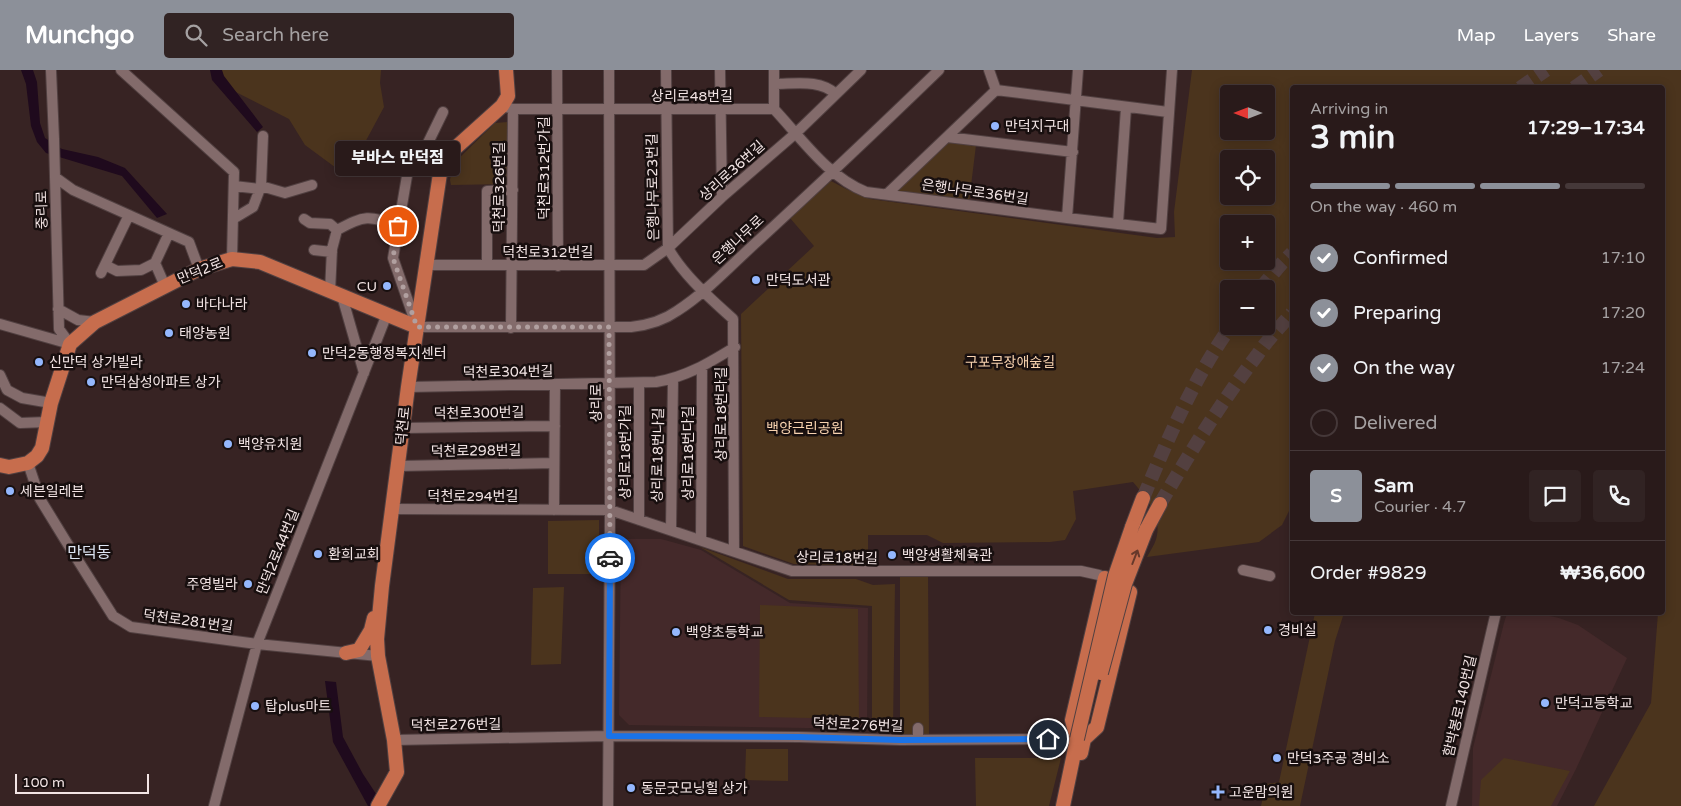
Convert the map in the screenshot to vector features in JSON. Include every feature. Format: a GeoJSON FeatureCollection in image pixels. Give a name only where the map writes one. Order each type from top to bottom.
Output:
{"type":"FeatureCollection","features":[{"type":"Feature","properties":{"kind":"main road"},"geometry":{"type":"LineString","coordinates":[[506,70],[508,107]]}},
{"type":"Feature","properties":{"kind":"main road","name":"덕천로"},"geometry":{"type":"LineString","coordinates":[[378,806],[397,772],[394,740],[378,656],[377,639],[382,586],[408,387],[442,160],[508,107]]}},
{"type":"Feature","properties":{"kind":"main road","name":"만덕2로"},"geometry":{"type":"LineString","coordinates":[[70,344],[95,322],[199,269],[232,259],[260,262],[417,327]]}},
{"type":"Feature","properties":{"kind":"main road"},"geometry":{"type":"LineString","coordinates":[[0,465],[9,467],[28,463],[37,456],[42,448],[51,403],[70,344]]}},
{"type":"Feature","properties":{"kind":"main road"},"geometry":{"type":"LineString","coordinates":[[1068,806],[1113,585],[1143,498]]}},
{"type":"Feature","properties":{"kind":"main road"},"geometry":{"type":"LineString","coordinates":[[1063,806],[1123,592],[1146,530],[1160,504]]}},
{"type":"Feature","properties":{"kind":"main road"},"geometry":{"type":"LineString","coordinates":[[1081,739],[1072,720],[1105,578]]}},
{"type":"Feature","properties":{"kind":"main road"},"geometry":{"type":"LineString","coordinates":[[346,652],[359,650],[370,630],[382,586]]}},
{"type":"Feature","properties":{"kind":"main road"},"geometry":{"type":"LineString","coordinates":[[1081,739],[1097,727],[1131,589]]}},
{"type":"Feature","properties":{"kind":"street","name":"중리로"},"geometry":{"type":"LineString","coordinates":[[51,70],[59,329],[70,344]]}},
{"type":"Feature","properties":{"kind":"street"},"geometry":{"type":"LineString","coordinates":[[121,70],[234,172],[232,259]]}},
{"type":"Feature","properties":{"kind":"street","name":"덕천로312번가길"},"geometry":{"type":"LineString","coordinates":[[557,70],[558,266]]}},
{"type":"Feature","properties":{"kind":"street","name":"상리로"},"geometry":{"type":"LineString","coordinates":[[609,70],[609,736]]}},
{"type":"Feature","properties":{"kind":"street","name":"은행나무로23번길"},"geometry":{"type":"LineString","coordinates":[[666,70],[668,248],[675,261],[703,292]]}},
{"type":"Feature","properties":{"kind":"street"},"geometry":{"type":"LineString","coordinates":[[720,70],[722,197]]}},
{"type":"Feature","properties":{"kind":"street"},"geometry":{"type":"LineString","coordinates":[[774,70],[774,109]]}},
{"type":"Feature","properties":{"kind":"street","name":"상리로36번길"},"geometry":{"type":"LineString","coordinates":[[610,266],[644,265],[668,248],[722,197],[796,133],[861,70]]}},
{"type":"Feature","properties":{"kind":"street","name":"은행나무로"},"geometry":{"type":"LineString","coordinates":[[417,327],[609,327],[645,326],[658,322],[703,292],[833,172],[939,70]]}},
{"type":"Feature","properties":{"kind":"street"},"geometry":{"type":"LineString","coordinates":[[989,70],[996,90]]}},
{"type":"Feature","properties":{"kind":"street"},"geometry":{"type":"LineString","coordinates":[[1067,218],[1078,70]]}},
{"type":"Feature","properties":{"kind":"street","name":"은행나무로36번길"},"geometry":{"type":"LineString","coordinates":[[774,109],[833,172],[854,187],[866,192],[1161,228],[1172,70]]}},
{"type":"Feature","properties":{"kind":"street"},"geometry":{"type":"LineString","coordinates":[[774,84],[817,84],[828,87],[836,94]]}},
{"type":"Feature","properties":{"kind":"street"},"geometry":{"type":"LineString","coordinates":[[996,90],[1168,112]]}},
{"type":"Feature","properties":{"kind":"street"},"geometry":{"type":"LineString","coordinates":[[886,194],[996,90]]}},
{"type":"Feature","properties":{"kind":"street","name":"상리로48번길"},"geometry":{"type":"LineString","coordinates":[[508,107],[666,110],[774,109]]}},
{"type":"Feature","properties":{"kind":"street","name":"덕천로326번길"},"geometry":{"type":"LineString","coordinates":[[508,107],[513,190],[512,265]]}},
{"type":"Feature","properties":{"kind":"street"},"geometry":{"type":"LineString","coordinates":[[1118,223],[1126,108]]}},
{"type":"Feature","properties":{"kind":"street"},"geometry":{"type":"LineString","coordinates":[[417,327],[393,258],[408,170],[424,151],[443,112]]}},
{"type":"Feature","properties":{"kind":"street"},"geometry":{"type":"LineString","coordinates":[[233,219],[253,208],[260,188],[263,136]]}},
{"type":"Feature","properties":{"kind":"street"},"geometry":{"type":"LineString","coordinates":[[947,137],[1073,152]]}},
{"type":"Feature","properties":{"kind":"street"},"geometry":{"type":"LineString","coordinates":[[55,176],[73,190],[189,242],[199,269]]}},
{"type":"Feature","properties":{"kind":"street"},"geometry":{"type":"LineString","coordinates":[[234,186],[260,188],[284,193],[312,185]]}},
{"type":"Feature","properties":{"kind":"street","name":"덕천로312번길"},"geometry":{"type":"LineString","coordinates":[[487,265],[488,191],[513,190]]}},
{"type":"Feature","properties":{"kind":"street"},"geometry":{"type":"LineString","coordinates":[[129,215],[103,269],[132,272],[155,263],[170,233]]}},
{"type":"Feature","properties":{"kind":"street"},"geometry":{"type":"LineString","coordinates":[[337,230],[361,218],[378,219],[398,226]]}},
{"type":"Feature","properties":{"kind":"street"},"geometry":{"type":"LineString","coordinates":[[304,219],[310,223],[330,224],[337,230]]}},
{"type":"Feature","properties":{"kind":"street"},"geometry":{"type":"LineString","coordinates":[[337,230],[332,252],[336,294],[364,373]]}},
{"type":"Feature","properties":{"kind":"street"},"geometry":{"type":"LineString","coordinates":[[314,250],[332,252]]}},
{"type":"Feature","properties":{"kind":"street"},"geometry":{"type":"LineString","coordinates":[[155,263],[165,286]]}},
{"type":"Feature","properties":{"kind":"street","name":"덕천로312번길"},"geometry":{"type":"LineString","coordinates":[[426,265],[610,266]]}},
{"type":"Feature","properties":{"kind":"street"},"geometry":{"type":"LineString","coordinates":[[511,328],[512,265]]}},
{"type":"Feature","properties":{"kind":"street","name":"상리로18번라길"},"geometry":{"type":"LineString","coordinates":[[703,292],[734,319],[734,551]]}},
{"type":"Feature","properties":{"kind":"street"},"geometry":{"type":"LineString","coordinates":[[58,309],[78,320],[95,322]]}},
{"type":"Feature","properties":{"kind":"street","name":"만덕2로44번길"},"geometry":{"type":"LineString","coordinates":[[214,806],[257,644],[386,314]]}},
{"type":"Feature","properties":{"kind":"street"},"geometry":{"type":"LineString","coordinates":[[0,324],[70,344]]}},
{"type":"Feature","properties":{"kind":"street","name":"덕천로304번길"},"geometry":{"type":"LineString","coordinates":[[408,387],[640,384],[672,379],[702,367],[734,347]]}},
{"type":"Feature","properties":{"kind":"street","name":"상리로18번다길"},"geometry":{"type":"LineString","coordinates":[[701,540],[702,367]]}},
{"type":"Feature","properties":{"kind":"street"},"geometry":{"type":"LineString","coordinates":[[0,375],[7,390],[22,398],[51,403]]}},
{"type":"Feature","properties":{"kind":"street","name":"상리로18번나길"},"geometry":{"type":"LineString","coordinates":[[671,530],[672,379]]}},
{"type":"Feature","properties":{"kind":"street","name":"상리로18번가길"},"geometry":{"type":"LineString","coordinates":[[639,520],[640,384]]}},
{"type":"Feature","properties":{"kind":"street"},"geometry":{"type":"LineString","coordinates":[[554,510],[555,385]]}},
{"type":"Feature","properties":{"kind":"street"},"geometry":{"type":"LineString","coordinates":[[0,408],[20,423],[47,422]]}},
{"type":"Feature","properties":{"kind":"street","name":"덕천로300번길"},"geometry":{"type":"LineString","coordinates":[[403,428],[555,426]]}},
{"type":"Feature","properties":{"kind":"street","name":"덕천로281번길"},"geometry":{"type":"LineString","coordinates":[[28,463],[40,499],[113,616],[131,627],[257,644],[378,656]]}},
{"type":"Feature","properties":{"kind":"street","name":"덕천로298번길"},"geometry":{"type":"LineString","coordinates":[[399,466],[554,463]]}},
{"type":"Feature","properties":{"kind":"street","name":"덕천로294번길"},"geometry":{"type":"LineString","coordinates":[[392,509],[610,510]]}},
{"type":"Feature","properties":{"kind":"street","name":"상리로18번길"},"geometry":{"type":"LineString","coordinates":[[610,510],[792,572],[1081,571],[1105,578],[1131,589]]}},
{"type":"Feature","properties":{"kind":"street"},"geometry":{"type":"LineString","coordinates":[[1243,570],[1270,576]]}},
{"type":"Feature","properties":{"kind":"street","name":"함박봉로140번길"},"geometry":{"type":"LineString","coordinates":[[1451,806],[1495,615]]}},
{"type":"Feature","properties":{"kind":"street"},"geometry":{"type":"LineString","coordinates":[[918,728],[918,740]]}},
{"type":"Feature","properties":{"kind":"street"},"geometry":{"type":"LineString","coordinates":[[608,806],[609,736]]}},
{"type":"Feature","properties":{"kind":"street","name":"덕천로276번길"},"geometry":{"type":"LineString","coordinates":[[394,740],[609,736],[918,740],[1081,739]]}},
{"type":"Feature","properties":{"kind":"shaded area"},"geometry":{"type":"Polygon","coordinates":[[[21,70],[33,70],[37,82],[40,123],[45,138],[62,149],[98,157],[125,168],[167,214],[157,218],[122,176],[46,153],[37,142],[31,126],[26,84],[21,70]]]}},
{"type":"Feature","properties":{"kind":"shaded area"},"geometry":{"type":"Polygon","coordinates":[[[210,70],[222,70],[224,76],[263,127],[257,132],[212,80],[210,70]]]}},
{"type":"Feature","properties":{"kind":"shaded area"},"geometry":{"type":"Polygon","coordinates":[[[621,539],[661,539],[701,550],[790,603],[868,608],[867,729],[629,725],[619,715],[621,539]]]}},
{"type":"Feature","properties":{"kind":"shaded area","name":"만덕고등학교"},"geometry":{"type":"Polygon","coordinates":[[[1506,615],[1545,615],[1559,618],[1578,625],[1627,658],[1557,806],[1472,806],[1473,748],[1506,615]]]}},
{"type":"Feature","properties":{"kind":"shaded area"},"geometry":{"type":"Polygon","coordinates":[[[325,681],[336,682],[343,737],[363,774],[384,806],[368,806],[333,742],[325,681]]]}},
{"type":"Feature","properties":{"kind":"green space"},"geometry":{"type":"Polygon","coordinates":[[[214,70],[381,70],[380,83],[384,107],[347,176],[305,145],[289,119],[222,85],[214,70]]]}},
{"type":"Feature","properties":{"kind":"green space","name":"구포무장애숲길"},"geometry":{"type":"Polygon","coordinates":[[[1192,70],[1681,70],[1681,806],[1594,806],[1651,703],[1658,615],[1665,615],[1665,85],[1290,85],[1290,509],[1282,525],[1259,542],[1147,557],[1156,538],[1157,521],[1147,500],[1133,482],[1073,491],[1076,519],[1065,540],[1050,542],[943,543],[927,535],[868,535],[868,566],[794,564],[743,546],[741,314],[814,246],[790,218],[831,181],[870,199],[1157,238],[1175,237],[1174,212],[1192,70]]]}},
{"type":"Feature","properties":{"kind":"green space"},"geometry":{"type":"Polygon","coordinates":[[[508,122],[511,184],[451,185],[453,164],[495,123],[508,122]]]}},
{"type":"Feature","properties":{"kind":"green space"},"geometry":{"type":"Polygon","coordinates":[[[946,142],[976,145],[969,202],[898,192],[899,186],[946,142]]]}},
{"type":"Feature","properties":{"kind":"green space"},"geometry":{"type":"Polygon","coordinates":[[[599,520],[599,574],[548,574],[548,521],[599,520]]]}},
{"type":"Feature","properties":{"kind":"green space"},"geometry":{"type":"Polygon","coordinates":[[[700,547],[788,579],[856,579],[873,585],[895,584],[893,728],[872,728],[872,606],[789,600],[700,547]]]}},
{"type":"Feature","properties":{"kind":"green space"},"geometry":{"type":"Polygon","coordinates":[[[900,572],[928,572],[929,734],[900,734],[900,572]]]}},
{"type":"Feature","properties":{"kind":"green space"},"geometry":{"type":"Polygon","coordinates":[[[564,587],[561,664],[531,665],[533,588],[564,587]]]}},
{"type":"Feature","properties":{"kind":"green space"},"geometry":{"type":"Polygon","coordinates":[[[760,605],[858,609],[859,719],[759,717],[760,605]]]}},
{"type":"Feature","properties":{"kind":"green space"},"geometry":{"type":"Polygon","coordinates":[[[1315,615],[1343,615],[1335,641],[1300,806],[1261,806],[1266,784],[1279,782],[1315,615]]]}},
{"type":"Feature","properties":{"kind":"green space"},"geometry":{"type":"Polygon","coordinates":[[[746,749],[788,749],[788,781],[745,780],[746,749]]]}},
{"type":"Feature","properties":{"kind":"green space"},"geometry":{"type":"Polygon","coordinates":[[[975,758],[1061,758],[1049,806],[976,806],[975,758]]]}},
{"type":"Feature","properties":{"kind":"green space"},"geometry":{"type":"Polygon","coordinates":[[[1504,758],[1570,771],[1551,806],[1479,806],[1481,780],[1504,758]]]}},
{"type":"Feature","properties":{"kind":"tunnel"},"geometry":{"type":"LineString","coordinates":[[1524,85],[1546,70]]}},
{"type":"Feature","properties":{"kind":"tunnel"},"geometry":{"type":"LineString","coordinates":[[1578,85],[1599,70]]}},
{"type":"Feature","properties":{"kind":"tunnel"},"geometry":{"type":"LineString","coordinates":[[1268,280],[1290,255]]}},
{"type":"Feature","properties":{"kind":"tunnel"},"geometry":{"type":"LineString","coordinates":[[1160,504],[1219,408],[1266,343],[1290,315]]}},
{"type":"Feature","properties":{"kind":"tunnel"},"geometry":{"type":"LineString","coordinates":[[1143,498],[1193,388],[1225,335]]}},
{"type":"Feature","properties":{"kind":"way so far"},"geometry":{"type":"LineString","coordinates":[[398,226],[393,258],[417,327],[609,327],[610,558]]}},
{"type":"Feature","properties":{"kind":"place","name":"만덕지구대"},"geometry":{"type":"Point","coordinates":[995,126]}},
{"type":"Feature","properties":{"kind":"place","name":"부바스 만덕점"},"geometry":{"type":"Point","coordinates":[398,226]}},
{"type":"Feature","properties":{"kind":"place","name":"만덕도서관"},"geometry":{"type":"Point","coordinates":[756,280]}},
{"type":"Feature","properties":{"kind":"place","name":"CU"},"geometry":{"type":"Point","coordinates":[387,286]}},
{"type":"Feature","properties":{"kind":"place","name":"바다나라"},"geometry":{"type":"Point","coordinates":[186,304]}},
{"type":"Feature","properties":{"kind":"place","name":"태양농원"},"geometry":{"type":"Point","coordinates":[169,333]}},
{"type":"Feature","properties":{"kind":"place","name":"만덕2동행정복지센터"},"geometry":{"type":"Point","coordinates":[312,353]}},
{"type":"Feature","properties":{"kind":"place","name":"신만덕 상가빌라"},"geometry":{"type":"Point","coordinates":[39,362]}},
{"type":"Feature","properties":{"kind":"place","name":"만덕삼성아파트 상가"},"geometry":{"type":"Point","coordinates":[91,382]}},
{"type":"Feature","properties":{"kind":"place","name":"백양유치원"},"geometry":{"type":"Point","coordinates":[228,444]}},
{"type":"Feature","properties":{"kind":"place","name":"세븐일레븐"},"geometry":{"type":"Point","coordinates":[10,491]}},
{"type":"Feature","properties":{"kind":"place","name":"환희교회"},"geometry":{"type":"Point","coordinates":[318,554]}},
{"type":"Feature","properties":{"kind":"place","name":"백양생활체육관"},"geometry":{"type":"Point","coordinates":[892,555]}},
{"type":"Feature","properties":{"kind":"place","name":"주영빌라"},"geometry":{"type":"Point","coordinates":[248,584]}},
{"type":"Feature","properties":{"kind":"place","name":"경비실"},"geometry":{"type":"Point","coordinates":[1268,630]}},
{"type":"Feature","properties":{"kind":"place","name":"백양초등학교"},"geometry":{"type":"Point","coordinates":[676,632]}},
{"type":"Feature","properties":{"kind":"place","name":"만덕고등학교"},"geometry":{"type":"Point","coordinates":[1545,703]}},
{"type":"Feature","properties":{"kind":"place","name":"탑plus마트"},"geometry":{"type":"Point","coordinates":[255,706]}},
{"type":"Feature","properties":{"kind":"place","name":"만덕3주공 경비소"},"geometry":{"type":"Point","coordinates":[1277,758]}},
{"type":"Feature","properties":{"kind":"place","name":"동문굿모닝힐 상가"},"geometry":{"type":"Point","coordinates":[631,788]}},
{"type":"Feature","properties":{"kind":"place","name":"고운맘의원"},"geometry":{"type":"Point","coordinates":[1218,792]}},
{"type":"Feature","properties":{"kind":"district","name":"만덕동"},"geometry":{"type":"Point","coordinates":[89,553]}},
{"type":"Feature","properties":{"kind":"route"},"geometry":{"type":"LineString","coordinates":[[610,558],[609,736],[799,737],[900,740],[1048,739]]}},
{"type":"Feature","properties":{"kind":"park label","name":"백양근린공원"},"geometry":{"type":"Point","coordinates":[805,428]}}]}
